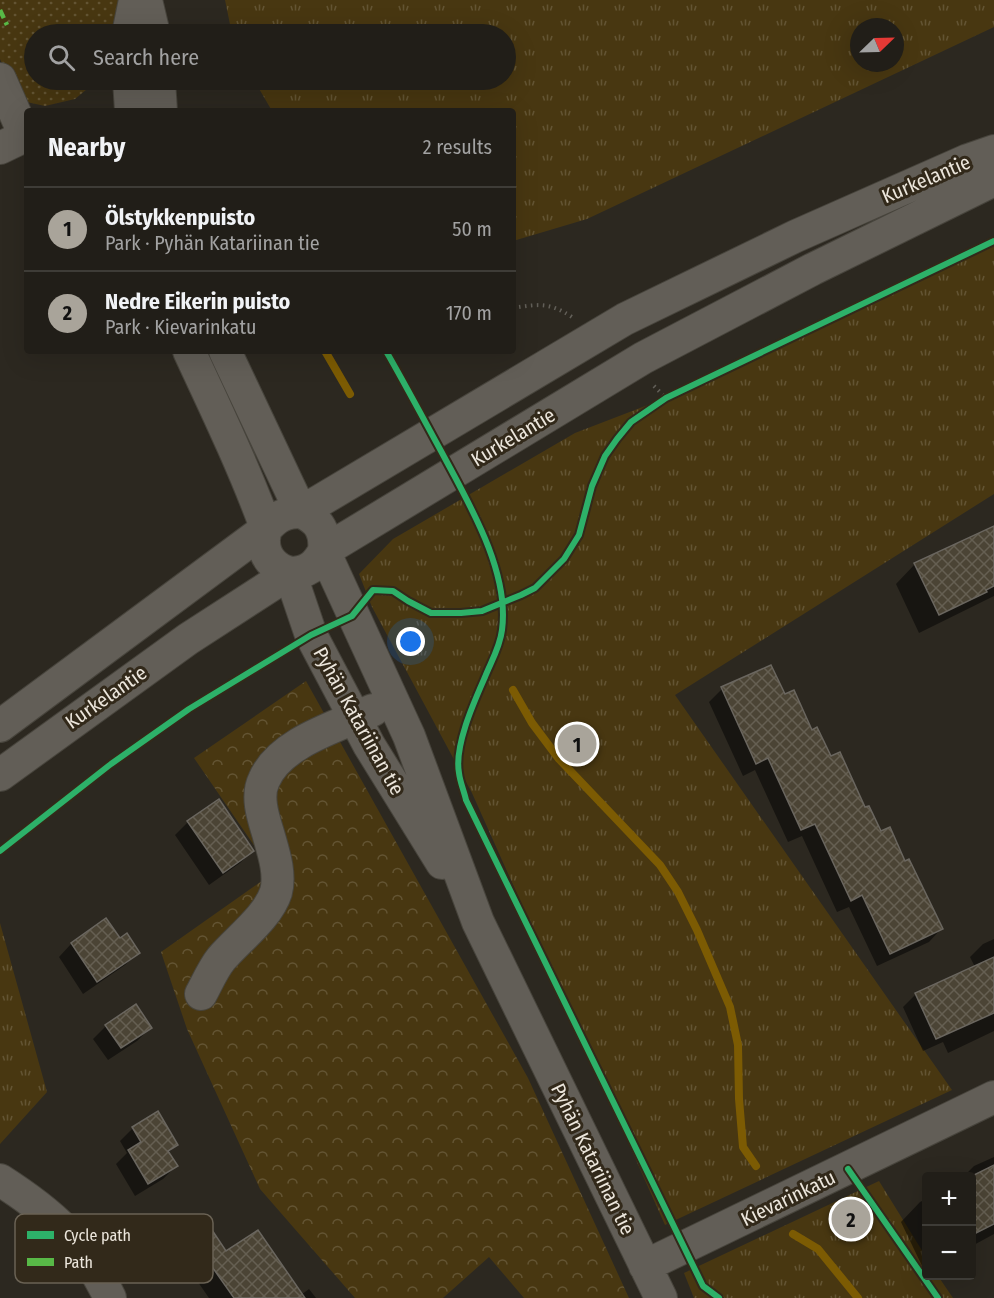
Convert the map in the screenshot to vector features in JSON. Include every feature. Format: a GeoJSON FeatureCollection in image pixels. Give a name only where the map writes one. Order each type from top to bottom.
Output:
{"type":"FeatureCollection","features":[{"type":"Feature","properties":{"kind":"street"},"geometry":{"type":"LineString","coordinates":[[131,24],[135,0]]}},
{"type":"Feature","properties":{"kind":"street"},"geometry":{"type":"LineString","coordinates":[[146,0],[152,24]]}},
{"type":"Feature","properties":{"kind":"street"},"geometry":{"type":"LineString","coordinates":[[0,79],[17,140]]}},
{"type":"Feature","properties":{"kind":"street"},"geometry":{"type":"LineString","coordinates":[[130,90],[131,108]]}},
{"type":"Feature","properties":{"kind":"street"},"geometry":{"type":"LineString","coordinates":[[160,90],[161,108]]}},
{"type":"Feature","properties":{"kind":"street","name":"Kurkelantie"},"geometry":{"type":"LineString","coordinates":[[0,726],[267,530],[281,515],[301,512],[625,318],[796,236],[968,160],[994,151]]}},
{"type":"Feature","properties":{"kind":"street","name":"Kurkelantie"},"geometry":{"type":"LineString","coordinates":[[0,775],[188,639],[290,573],[302,573],[317,564],[324,551],[643,358],[813,269],[994,180]]}},
{"type":"Feature","properties":{"kind":"street"},"geometry":{"type":"LineString","coordinates":[[190,354],[251,486],[267,530],[264,547],[268,557],[274,566],[290,573]]}},
{"type":"Feature","properties":{"kind":"street","name":"Pyhän Katariinan tie"},"geometry":{"type":"LineString","coordinates":[[226,354],[301,512],[313,518],[321,527],[325,539],[324,551],[409,736],[478,922],[661,1298]]}},
{"type":"Feature","properties":{"kind":"street","name":"Pyhän Katariinan tie"},"geometry":{"type":"LineString","coordinates":[[290,573],[311,635],[369,746],[478,922]]}},
{"type":"Feature","properties":{"kind":"street"},"geometry":{"type":"LineString","coordinates":[[201,994],[220,960],[250,930],[276,892],[278,874],[260,799],[263,781],[274,764],[292,749],[315,736],[393,700]]}},
{"type":"Feature","properties":{"kind":"street","name":"Kievarinkatu"},"geometry":{"type":"LineString","coordinates":[[645,1266],[994,1097]]}},
{"type":"Feature","properties":{"kind":"street"},"geometry":{"type":"LineString","coordinates":[[0,1180],[33,1200],[50,1214]]}},
{"type":"Feature","properties":{"kind":"street"},"geometry":{"type":"LineString","coordinates":[[102,1283],[110,1298]]}},
{"type":"Feature","properties":{"kind":"path"},"geometry":{"type":"LineString","coordinates":[[516,307],[540,303],[559,308],[572,317]]}},
{"type":"Feature","properties":{"kind":"path"},"geometry":{"type":"LineString","coordinates":[[652,383],[666,398]]}},
{"type":"Feature","properties":{"kind":"path"},"geometry":{"type":"LineString","coordinates":[[657,404],[677,393]]}},
{"type":"Feature","properties":{"kind":"green space"},"geometry":{"type":"Polygon","coordinates":[[[0,0],[118,0],[117,24],[24,24],[24,90],[86,90],[75,99],[45,106],[22,101],[7,77],[0,59],[0,0]]]}},
{"type":"Feature","properties":{"kind":"green space"},"geometry":{"type":"Polygon","coordinates":[[[225,0],[994,0],[994,27],[904,69],[904,18],[850,18],[850,72],[899,72],[587,219],[516,240],[516,108],[270,108],[260,90],[516,90],[516,24],[230,24],[225,0]]]}},
{"type":"Feature","properties":{"kind":"green space"},"geometry":{"type":"Polygon","coordinates":[[[994,241],[994,494],[675,695],[952,1090],[665,1225],[472,793],[372,607],[359,574],[393,539],[575,433],[666,398],[994,241]]]}},
{"type":"Feature","properties":{"kind":"green space"},"geometry":{"type":"Polygon","coordinates":[[[306,681],[528,1078],[629,1298],[524,1298],[489,1257],[443,1298],[355,1298],[260,1189],[187,1029],[161,952],[273,873],[194,758],[306,681]]]}},
{"type":"Feature","properties":{"kind":"green space"},"geometry":{"type":"Polygon","coordinates":[[[0,923],[47,1092],[0,1144],[0,923]]]}},
{"type":"Feature","properties":{"kind":"green space"},"geometry":{"type":"Polygon","coordinates":[[[879,1181],[922,1251],[922,1280],[941,1280],[953,1298],[694,1298],[684,1273],[879,1181]]]}},
{"type":"Feature","properties":{"kind":"building"},"geometry":{"type":"Polygon","coordinates":[[[994,526],[994,586],[986,590],[987,592],[939,615],[914,563],[994,526]]]}},
{"type":"Feature","properties":{"kind":"building"},"geometry":{"type":"Polygon","coordinates":[[[771,665],[785,694],[794,690],[812,730],[817,727],[831,756],[840,752],[865,807],[869,806],[881,831],[890,827],[905,861],[909,859],[943,929],[890,954],[862,895],[851,901],[815,824],[801,830],[768,758],[756,764],[721,687],[771,665]]]}},
{"type":"Feature","properties":{"kind":"building"},"geometry":{"type":"Polygon","coordinates":[[[219,799],[254,851],[223,873],[187,821],[219,799]]]}},
{"type":"Feature","properties":{"kind":"building"},"geometry":{"type":"Polygon","coordinates":[[[106,918],[120,938],[127,933],[140,953],[97,982],[71,943],[106,918]]]}},
{"type":"Feature","properties":{"kind":"building"},"geometry":{"type":"Polygon","coordinates":[[[994,957],[994,1013],[936,1039],[915,993],[994,957]]]}},
{"type":"Feature","properties":{"kind":"building"},"geometry":{"type":"Polygon","coordinates":[[[136,1004],[152,1028],[121,1048],[105,1025],[136,1004]]]}},
{"type":"Feature","properties":{"kind":"building"},"geometry":{"type":"Polygon","coordinates":[[[158,1111],[178,1145],[168,1151],[178,1166],[148,1184],[128,1150],[141,1142],[132,1127],[158,1111]]]}},
{"type":"Feature","properties":{"kind":"building"},"geometry":{"type":"Polygon","coordinates":[[[994,1165],[994,1224],[976,1233],[976,1226],[976,1174],[994,1165]]]}},
{"type":"Feature","properties":{"kind":"building"},"geometry":{"type":"Polygon","coordinates":[[[258,1230],[305,1298],[234,1298],[213,1268],[213,1232],[226,1251],[258,1230]]]}},
{"type":"Feature","properties":{"kind":"waterway"},"geometry":{"type":"LineString","coordinates":[[327,354],[350,394]]}},
{"type":"Feature","properties":{"kind":"waterway"},"geometry":{"type":"LineString","coordinates":[[513,690],[532,723],[559,759],[660,865],[678,892],[730,1007],[738,1045],[743,1147],[756,1166]]}},
{"type":"Feature","properties":{"kind":"waterway"},"geometry":{"type":"LineString","coordinates":[[793,1234],[818,1249],[858,1298]]}},
{"type":"Feature","properties":{"kind":"marked path"},"geometry":{"type":"LineString","coordinates":[[0,10],[7,25]]}},
{"type":"Feature","properties":{"kind":"cycle path"},"geometry":{"type":"LineString","coordinates":[[0,851],[111,764],[189,709],[311,635],[352,616],[373,590],[393,591],[431,613],[461,613],[482,611],[535,588],[564,559],[579,535],[592,486],[605,456],[631,422],[666,398],[994,241]]}},
{"type":"Feature","properties":{"kind":"cycle path"},"geometry":{"type":"LineString","coordinates":[[388,354],[474,514],[485,538],[500,584],[503,607],[501,636],[471,711],[459,750],[459,773],[466,800],[703,1286],[719,1298]]}},
{"type":"Feature","properties":{"kind":"cycle path"},"geometry":{"type":"LineString","coordinates":[[848,1169],[938,1298]]}},
{"type":"Feature","properties":{"kind":"place","name":"Ölstykkenpuisto"},"geometry":{"type":"Point","coordinates":[577,744]}},
{"type":"Feature","properties":{"kind":"place","name":"Nedre Eikerin puisto"},"geometry":{"type":"Point","coordinates":[851,1219]}}]}
